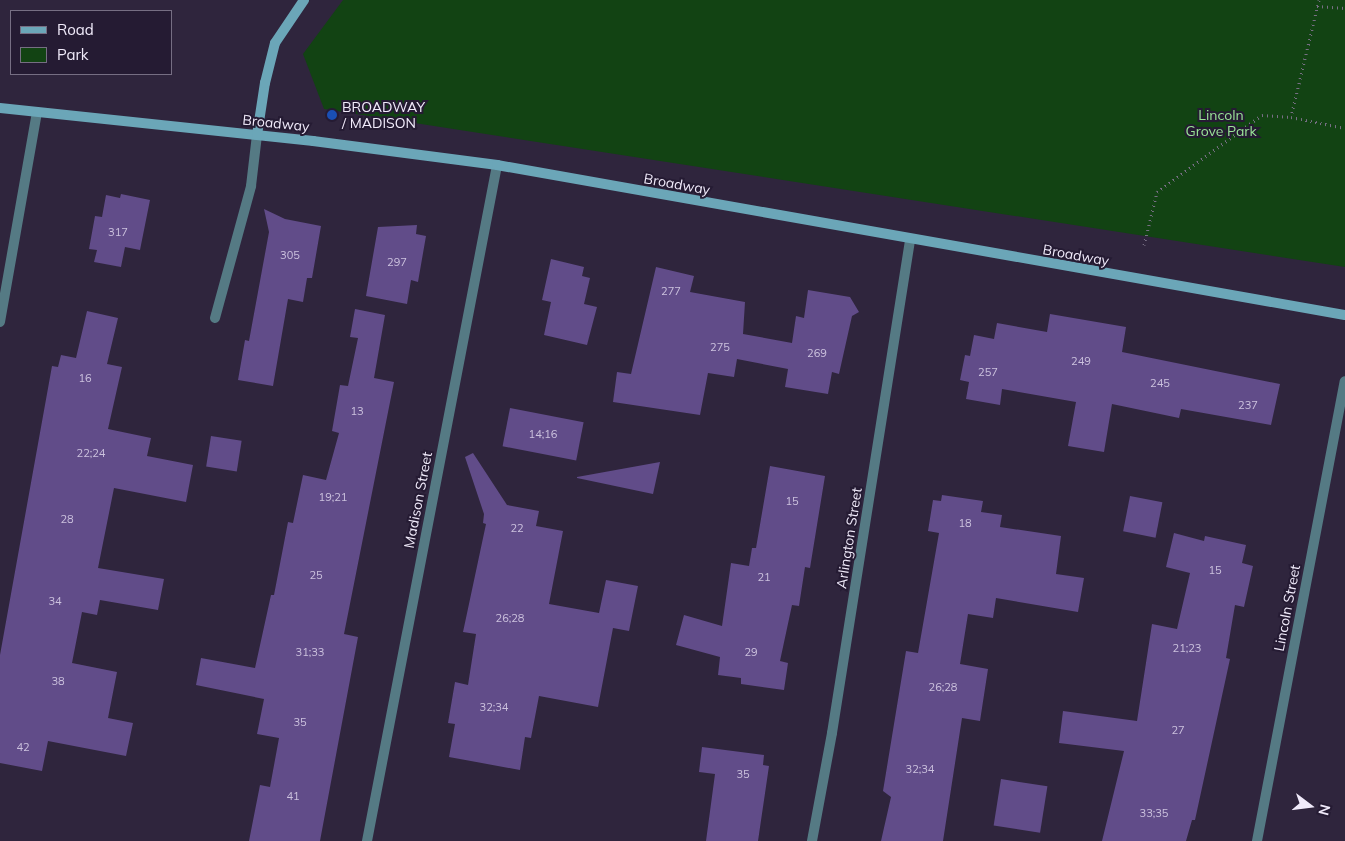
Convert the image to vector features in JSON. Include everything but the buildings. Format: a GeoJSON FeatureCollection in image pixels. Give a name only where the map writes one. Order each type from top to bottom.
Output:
{"type":"FeatureCollection","features":[{"type":"Feature","properties":{"kind":"main road"},"geometry":{"type":"LineString","coordinates":[[257,135],[264,83],[275,43],[304,0]]}},
{"type":"Feature","properties":{"kind":"main road","name":"Broadway"},"geometry":{"type":"LineString","coordinates":[[0,108],[257,135],[497,165],[910,240],[1345,315]]}},
{"type":"Feature","properties":{"kind":"street"},"geometry":{"type":"LineString","coordinates":[[0,322],[37,112]]}},
{"type":"Feature","properties":{"kind":"street"},"geometry":{"type":"LineString","coordinates":[[215,318],[250,186],[257,135]]}},
{"type":"Feature","properties":{"kind":"street","name":"Madison Street"},"geometry":{"type":"LineString","coordinates":[[367,841],[497,165]]}},
{"type":"Feature","properties":{"kind":"street","name":"Arlington Street"},"geometry":{"type":"LineString","coordinates":[[812,841],[832,733],[910,240]]}},
{"type":"Feature","properties":{"kind":"street","name":"Lincoln Street"},"geometry":{"type":"LineString","coordinates":[[1257,841],[1345,381]]}},
{"type":"Feature","properties":{"kind":"path"},"geometry":{"type":"LineString","coordinates":[[1291,118],[1319,0]]}},
{"type":"Feature","properties":{"kind":"path"},"geometry":{"type":"LineString","coordinates":[[1317,6],[1345,8]]}},
{"type":"Feature","properties":{"kind":"path"},"geometry":{"type":"LineString","coordinates":[[1144,245],[1157,192],[1262,115],[1291,118],[1345,128]]}},
{"type":"Feature","properties":{"kind":"green space","name":"Lincoln Grove Park"},"geometry":{"type":"Polygon","coordinates":[[[343,0],[1345,0],[1345,267],[324,109],[303,54],[343,0]]]}},
{"type":"Feature","properties":{"kind":"place","name":"BROADWAY / MADISON"},"geometry":{"type":"Point","coordinates":[332,115]}}]}
